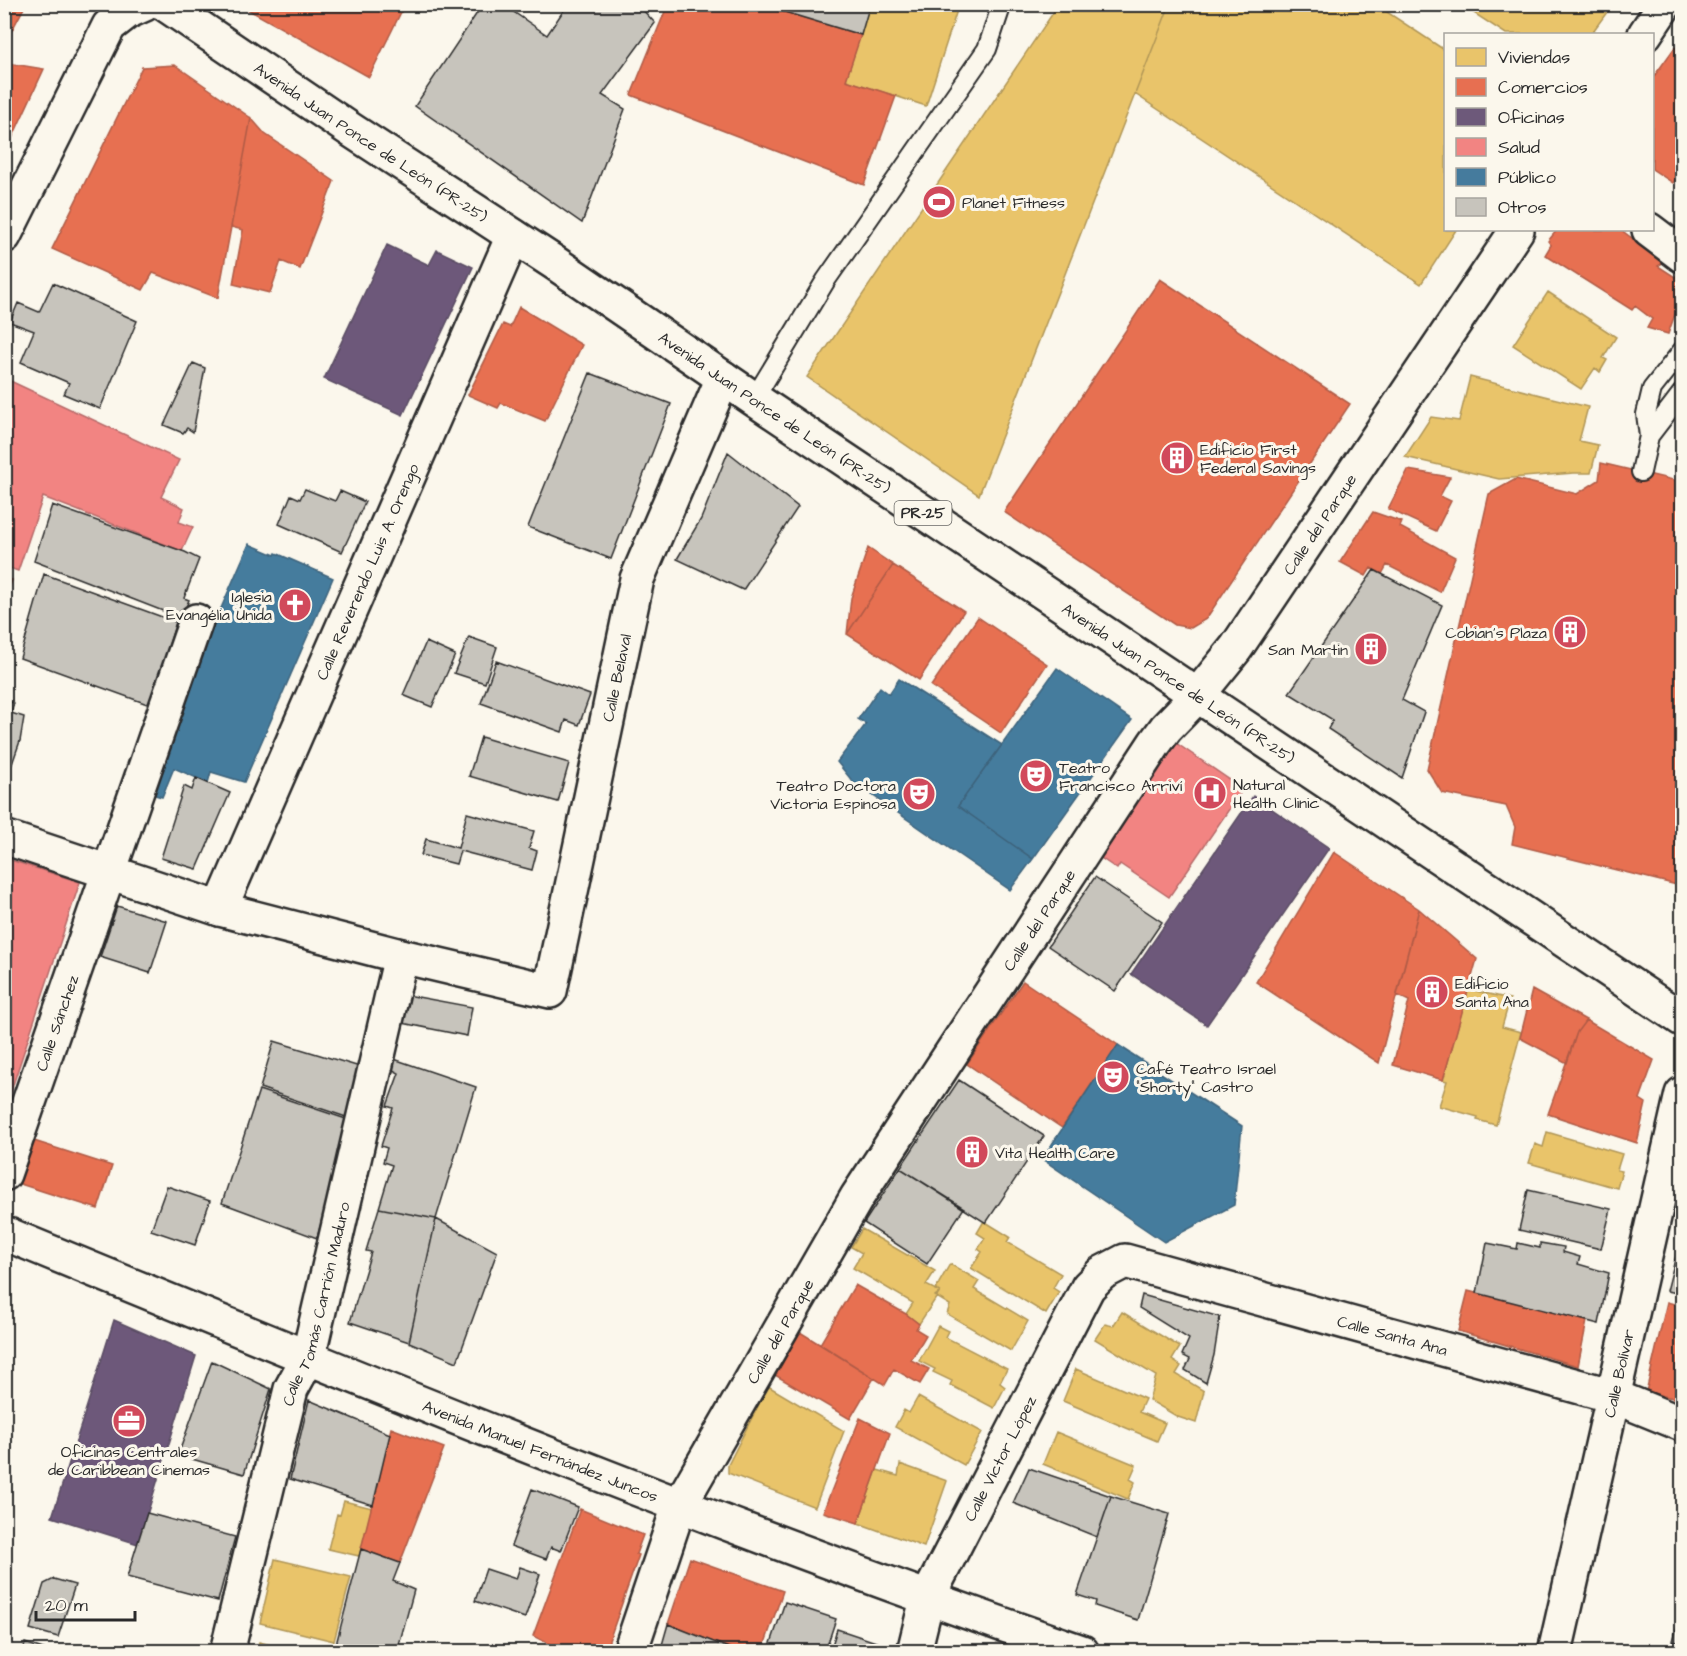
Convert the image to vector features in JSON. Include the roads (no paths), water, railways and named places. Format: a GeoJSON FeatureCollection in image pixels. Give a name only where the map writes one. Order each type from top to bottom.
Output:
{"type":"FeatureCollection","features":[{"type":"Feature","properties":{"kind":"street"},"geometry":{"type":"LineString","coordinates":[[6,229],[109,26],[127,12],[145,4]]}},
{"type":"Feature","properties":{"kind":"street","name":"Avenida Juan Ponce de León (PR-25)"},"geometry":{"type":"LineString","coordinates":[[165,4],[1683,1019]]}},
{"type":"Feature","properties":{"kind":"street"},"geometry":{"type":"LineString","coordinates":[[1646,33],[1665,4]]}},
{"type":"Feature","properties":{"kind":"street","name":"Calle del Parque"},"geometry":{"type":"LineString","coordinates":[[630,1652],[679,1506],[857,1197],[1155,743],[1236,648],[1516,231]]}},
{"type":"Feature","properties":{"kind":"street"},"geometry":{"type":"LineString","coordinates":[[1650,231],[1683,255]]}},
{"type":"Feature","properties":{"kind":"street","name":"Calle Reverendo Luis A. Orengo"},"geometry":{"type":"LineString","coordinates":[[220,909],[513,236]]}},
{"type":"Feature","properties":{"kind":"street","name":"Calle Belaval"},"geometry":{"type":"LineString","coordinates":[[401,956],[549,991],[637,579],[723,378]]}},
{"type":"Feature","properties":{"kind":"street","name":"Calle Sánchez"},"geometry":{"type":"LineString","coordinates":[[4,1174],[196,621]]}},
{"type":"Feature","properties":{"kind":"street"},"geometry":{"type":"LineString","coordinates":[[4,837],[220,909],[401,956]]}},
{"type":"Feature","properties":{"kind":"street","name":"Calle Tomás Carrión Maduro"},"geometry":{"type":"LineString","coordinates":[[227,1652],[291,1389],[308,1358],[401,956]]}},
{"type":"Feature","properties":{"kind":"street","name":"Calle Bolívar"},"geometry":{"type":"LineString","coordinates":[[1555,1652],[1683,1094]]}},
{"type":"Feature","properties":{"kind":"street","name":"Avenida Manuel Fernández Juncos"},"geometry":{"type":"LineString","coordinates":[[4,1233],[308,1358],[679,1506],[927,1599],[1082,1651]]}},
{"type":"Feature","properties":{"kind":"street","name":"Calle Santa Ana"},"geometry":{"type":"LineString","coordinates":[[1102,1273],[1125,1262],[1613,1396],[1683,1424]]}},
{"type":"Feature","properties":{"kind":"street","name":"Calle Víctor López"},"geometry":{"type":"LineString","coordinates":[[914,1652],[927,1599],[1088,1287],[1102,1273]]}},
{"type":"Feature","properties":{"kind":"lane"},"geometry":{"type":"LineString","coordinates":[[754,399],[826,280],[987,48],[1002,4]]}},
{"type":"Feature","properties":{"kind":"lane"},"geometry":{"type":"LineString","coordinates":[[1641,472],[1649,436],[1646,414],[1652,389],[1683,351]]}},
{"type":"Feature","properties":{"kind":"lane"},"geometry":{"type":"LineString","coordinates":[[1649,436],[1683,393]]}},
{"type":"Feature","properties":{"kind":"place","name":"Planet Fitness"},"geometry":{"type":"Point","coordinates":[939,202]}},
{"type":"Feature","properties":{"kind":"place","name":"Edificio First Federal Savings"},"geometry":{"type":"Point","coordinates":[1177,458]}},
{"type":"Feature","properties":{"kind":"place","name":"Iglesia Evangélia Unida"},"geometry":{"type":"Point","coordinates":[295,605]}},
{"type":"Feature","properties":{"kind":"place","name":"Cobian's Plaza"},"geometry":{"type":"Point","coordinates":[1570,632]}},
{"type":"Feature","properties":{"kind":"place","name":"San Martin"},"geometry":{"type":"Point","coordinates":[1371,649]}},
{"type":"Feature","properties":{"kind":"place","name":"Teatro Francisco Arriví"},"geometry":{"type":"Point","coordinates":[1036,776]}},
{"type":"Feature","properties":{"kind":"place","name":"Natural Health Clinic"},"geometry":{"type":"Point","coordinates":[1210,793]}},
{"type":"Feature","properties":{"kind":"place","name":"Teatro Doctora Victoria Espinosa"},"geometry":{"type":"Point","coordinates":[919,794]}},
{"type":"Feature","properties":{"kind":"place","name":"Edificio Santa Ana"},"geometry":{"type":"Point","coordinates":[1432,992]}},
{"type":"Feature","properties":{"kind":"place","name":"Café Teatro Israel \"Shorty\" Castro"},"geometry":{"type":"Point","coordinates":[1113,1077]}},
{"type":"Feature","properties":{"kind":"place","name":"Vita Health Care"},"geometry":{"type":"Point","coordinates":[972,1152]}},
{"type":"Feature","properties":{"kind":"place","name":"Oficinas Centrales de Caribbean Cinemas"},"geometry":{"type":"Point","coordinates":[129,1421]}}]}
